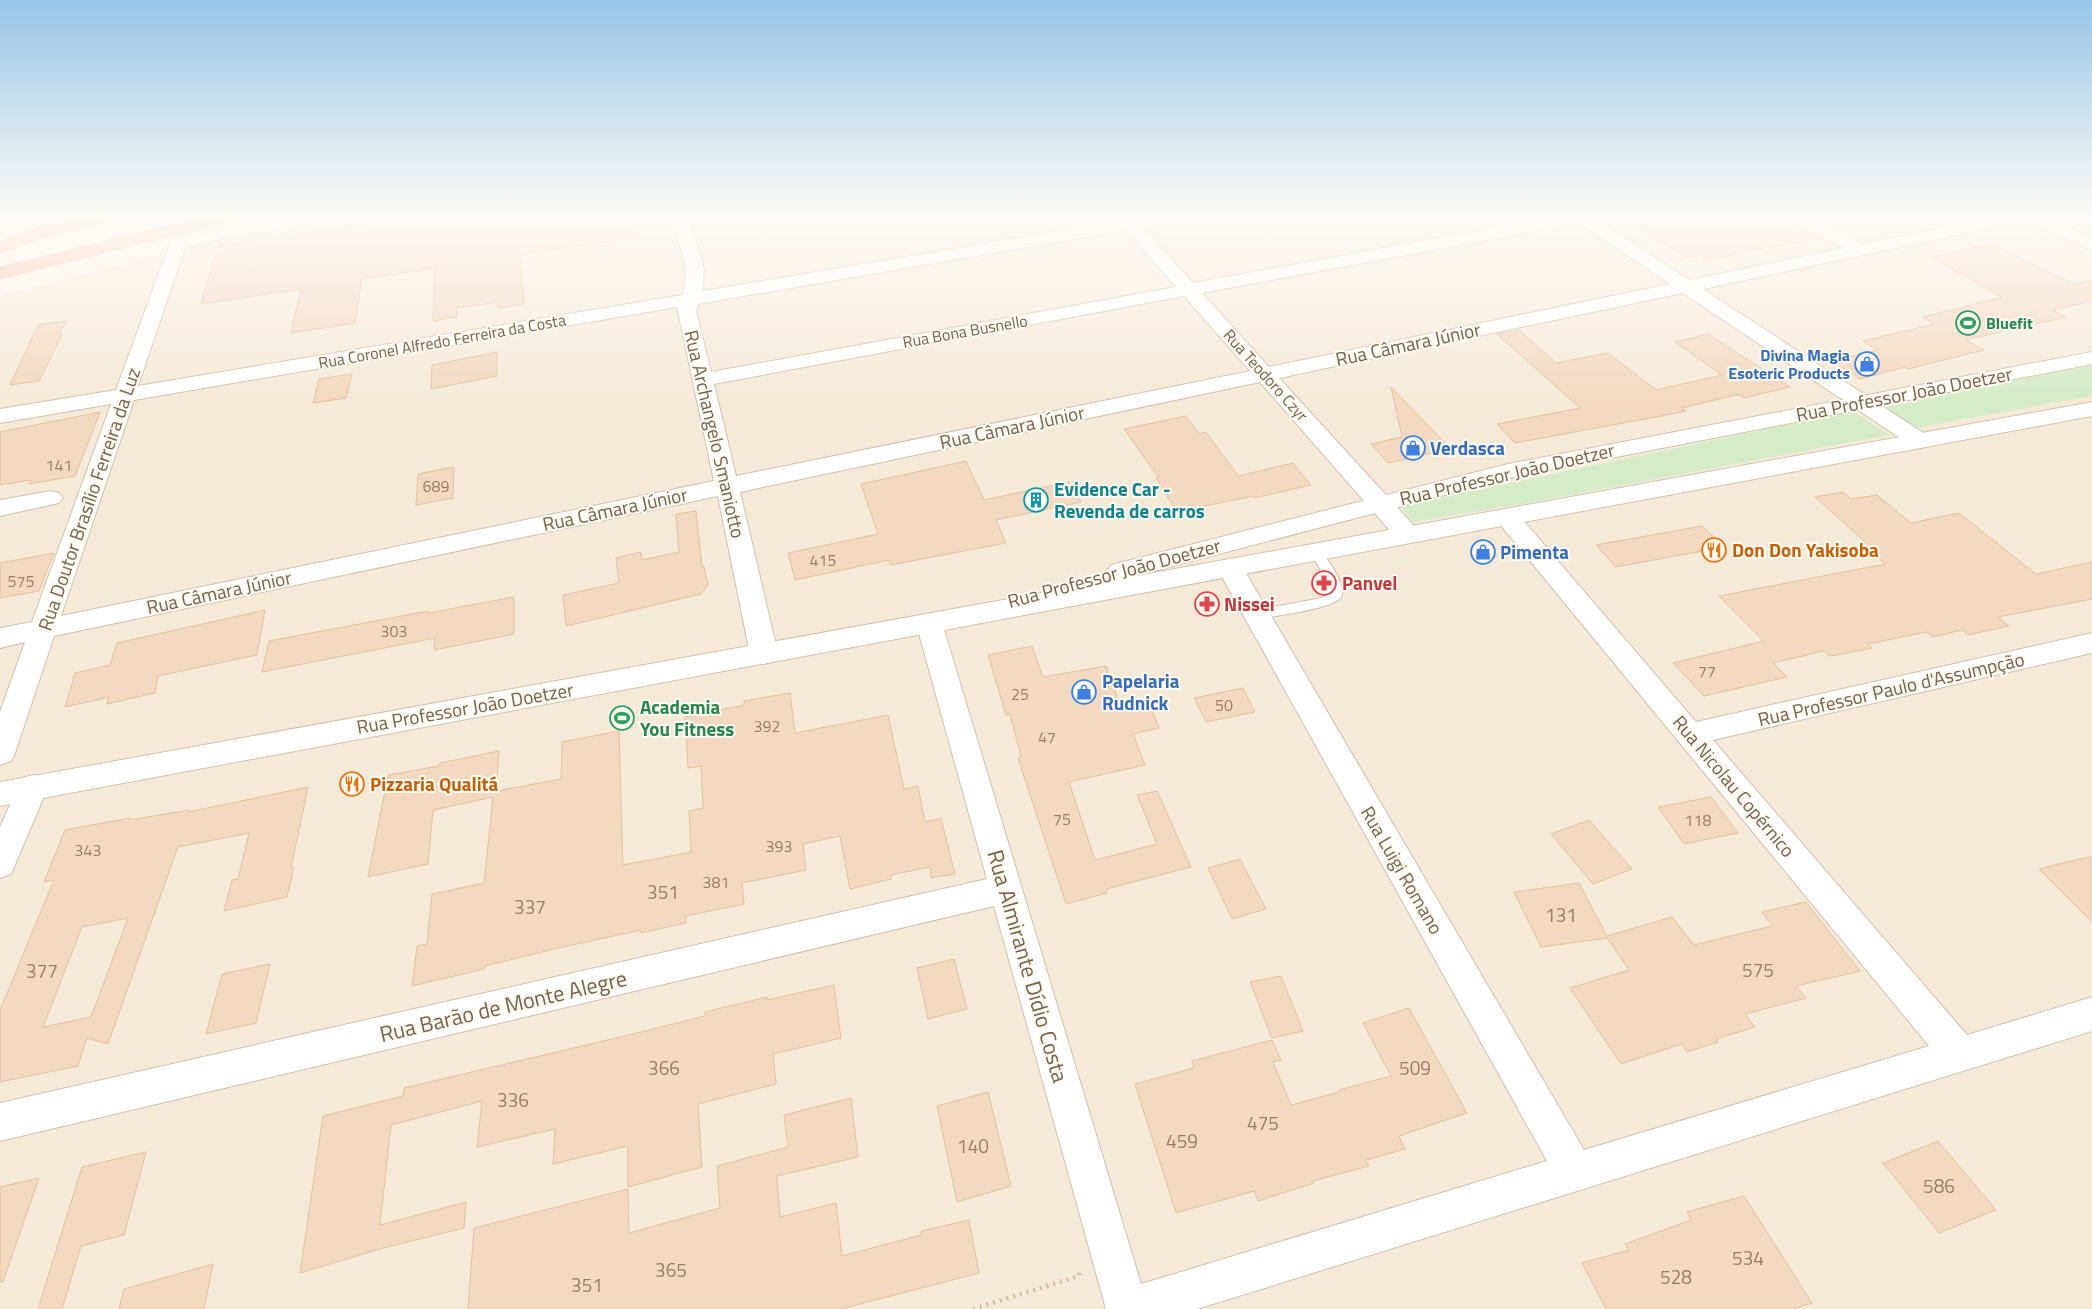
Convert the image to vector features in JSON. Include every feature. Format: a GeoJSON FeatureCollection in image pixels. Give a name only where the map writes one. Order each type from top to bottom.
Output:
{"type":"FeatureCollection","features":[{"type":"Feature","properties":{"kind":"highway"},"geometry":{"type":"LineString","coordinates":[[0,289],[47,277]]}},
{"type":"Feature","properties":{"kind":"street","name":"Rua Doutor Brasílio Ferreira da Luz"},"geometry":{"type":"LineString","coordinates":[[0,753],[166,277]]}},
{"type":"Feature","properties":{"kind":"street","name":"Rua Archangelo Smaniotto"},"geometry":{"type":"LineString","coordinates":[[695,277],[692,299],[686,311],[723,464],[726,486],[732,502],[764,654]]}},
{"type":"Feature","properties":{"kind":"street","name":"Rua Coronel Alfredo Ferreira da Costa"},"geometry":{"type":"LineString","coordinates":[[0,416],[813,277]]}},
{"type":"Feature","properties":{"kind":"street","name":"Rua Teodoro Czyr"},"geometry":{"type":"LineString","coordinates":[[1178,277],[1408,535]]}},
{"type":"Feature","properties":{"kind":"street","name":"Rua Bona Busnello"},"geometry":{"type":"LineString","coordinates":[[702,380],[1257,277]]}},
{"type":"Feature","properties":{"kind":"street"},"geometry":{"type":"LineString","coordinates":[[1673,277],[1920,441]]}},
{"type":"Feature","properties":{"kind":"street","name":"Rua Câmara Júnior"},"geometry":{"type":"LineString","coordinates":[[0,638],[1729,277]]}},
{"type":"Feature","properties":{"kind":"street","name":"Rua Professor João Doetzer"},"geometry":{"type":"LineString","coordinates":[[929,623],[1380,503],[1551,462],[2092,358]]}},
{"type":"Feature","properties":{"kind":"street","name":"Rua Professor João Doetzer"},"geometry":{"type":"LineString","coordinates":[[0,794],[2090,411]]}},
{"type":"Feature","properties":{"kind":"street"},"geometry":{"type":"LineString","coordinates":[[0,508],[51,498]]}},
{"type":"Feature","properties":{"kind":"street","name":"Rua Nicolau Copérnico"},"geometry":{"type":"LineString","coordinates":[[1507,517],[1960,1055]]}},
{"type":"Feature","properties":{"kind":"street","name":"Rua Luigi Romano"},"geometry":{"type":"LineString","coordinates":[[1230,568],[1575,1173]]}},
{"type":"Feature","properties":{"kind":"street","name":"Rua Almirante Dídio Costa"},"geometry":{"type":"LineString","coordinates":[[929,623],[1128,1309]]}},
{"type":"Feature","properties":{"kind":"street","name":"Rua Professor Paulo d'Assumpção"},"geometry":{"type":"LineString","coordinates":[[1690,734],[2092,643]]}},
{"type":"Feature","properties":{"kind":"street"},"geometry":{"type":"LineString","coordinates":[[0,864],[33,787]]}},
{"type":"Feature","properties":{"kind":"street","name":"Rua Barão de Monte Alegre"},"geometry":{"type":"LineString","coordinates":[[0,1122],[1006,889]]}},
{"type":"Feature","properties":{"kind":"street"},"geometry":{"type":"LineString","coordinates":[[1128,1309],[2092,1014]]}},
{"type":"Feature","properties":{"kind":"lane"},"geometry":{"type":"LineString","coordinates":[[1256,614],[1325,602],[1336,596],[1335,585],[1316,552]]}},
{"type":"Feature","properties":{"kind":"path"},"geometry":{"type":"LineString","coordinates":[[974,1309],[1079,1276],[1081,1259]]}},
{"type":"Feature","properties":{"kind":"shaded area"},"geometry":{"type":"Polygon","coordinates":[[[74,277],[2092,277],[2092,1309],[0,1309],[0,296],[74,277]]]}},
{"type":"Feature","properties":{"kind":"green space"},"geometry":{"type":"Polygon","coordinates":[[[2092,364],[2092,396],[1915,428],[1884,408],[2092,364]]]}},
{"type":"Feature","properties":{"kind":"green space"},"geometry":{"type":"Polygon","coordinates":[[[1853,411],[1889,435],[1538,501],[1413,522],[1401,506],[1853,411]]]}},
{"type":"Feature","properties":{"kind":"building"},"geometry":{"type":"Polygon","coordinates":[[[209,277],[375,277],[362,279],[355,323],[291,333],[301,289],[201,304],[209,277]]]}},
{"type":"Feature","properties":{"kind":"building"},"geometry":{"type":"Polygon","coordinates":[[[435,277],[522,277],[524,304],[498,308],[498,302],[457,308],[457,317],[433,321],[435,277]]]}},
{"type":"Feature","properties":{"kind":"building"},"geometry":{"type":"Polygon","coordinates":[[[1966,277],[2060,277],[2074,284],[2092,281],[2092,301],[2053,310],[2066,317],[1966,340],[1984,350],[1860,379],[1832,361],[1877,350],[1863,341],[1934,324],[1923,317],[2002,297],[1966,277]]]}},
{"type":"Feature","properties":{"kind":"building"},"geometry":{"type":"Polygon","coordinates":[[[66,321],[59,334],[62,334],[39,381],[10,385],[38,325],[66,321]]]}},
{"type":"Feature","properties":{"kind":"building"},"geometry":{"type":"Polygon","coordinates":[[[1519,330],[1556,363],[1608,353],[1656,390],[1722,375],[1675,342],[1708,334],[1790,387],[1744,398],[1739,394],[1682,408],[1686,411],[1515,443],[1497,424],[1580,408],[1497,334],[1519,330]]]}},
{"type":"Feature","properties":{"kind":"building"},"geometry":{"type":"Polygon","coordinates":[[[497,352],[497,376],[431,389],[432,365],[497,352]]]}},
{"type":"Feature","properties":{"kind":"building"},"geometry":{"type":"Polygon","coordinates":[[[352,374],[346,398],[313,403],[319,379],[352,374]]]}},
{"type":"Feature","properties":{"kind":"building"},"geometry":{"type":"Polygon","coordinates":[[[1391,387],[1451,449],[1388,463],[1371,444],[1402,437],[1391,387]]]}},
{"type":"Feature","properties":{"kind":"building"},"geometry":{"type":"Polygon","coordinates":[[[100,412],[75,476],[29,484],[31,480],[0,485],[0,432],[100,412]]]}},
{"type":"Feature","properties":{"kind":"building"},"geometry":{"type":"Polygon","coordinates":[[[1186,416],[1199,434],[1206,432],[1238,476],[1293,463],[1311,485],[1177,512],[1156,478],[1159,478],[1124,429],[1186,416]]]}},
{"type":"Feature","properties":{"kind":"building"},"geometry":{"type":"Polygon","coordinates":[[[966,461],[984,500],[1069,482],[1081,502],[996,520],[1006,543],[890,565],[889,560],[795,580],[788,553],[878,534],[861,484],[966,461]]]}},
{"type":"Feature","properties":{"kind":"building"},"geometry":{"type":"Polygon","coordinates":[[[454,467],[453,498],[416,505],[418,474],[454,467]]]}},
{"type":"Feature","properties":{"kind":"building"},"geometry":{"type":"Polygon","coordinates":[[[1843,492],[1851,499],[1877,495],[1911,523],[1959,513],[2036,574],[2092,562],[2092,599],[1998,617],[2009,626],[1967,635],[1962,630],[1933,637],[1927,632],[1868,644],[1872,648],[1829,656],[1824,651],[1773,663],[1787,677],[1704,696],[1673,663],[1764,641],[1719,596],[1885,564],[1868,549],[1873,549],[1815,497],[1843,492]]]}},
{"type":"Feature","properties":{"kind":"building"},"geometry":{"type":"Polygon","coordinates":[[[696,511],[702,567],[704,567],[708,585],[701,594],[566,626],[563,595],[619,583],[616,558],[641,552],[642,560],[679,552],[676,514],[696,511]]]}},
{"type":"Feature","properties":{"kind":"building"},"geometry":{"type":"Polygon","coordinates":[[[1702,526],[1724,547],[1616,567],[1596,545],[1702,526]]]}},
{"type":"Feature","properties":{"kind":"building"},"geometry":{"type":"Polygon","coordinates":[[[54,553],[39,591],[0,598],[0,563],[54,553]]]}},
{"type":"Feature","properties":{"kind":"building"},"geometry":{"type":"Polygon","coordinates":[[[514,597],[514,634],[434,650],[435,638],[262,672],[269,641],[514,597]]]}},
{"type":"Feature","properties":{"kind":"building"},"geometry":{"type":"Polygon","coordinates":[[[265,610],[257,655],[158,676],[155,693],[107,704],[109,697],[65,707],[75,673],[110,665],[117,643],[265,610]]]}},
{"type":"Feature","properties":{"kind":"building"},"geometry":{"type":"Polygon","coordinates":[[[1032,646],[1043,677],[1106,666],[1120,705],[1148,700],[1159,728],[1133,734],[1145,765],[1069,782],[1095,860],[1157,844],[1137,795],[1157,791],[1191,867],[1106,889],[1107,893],[1066,904],[1018,758],[1021,757],[1010,714],[1006,715],[988,655],[1032,646]]]}},
{"type":"Feature","properties":{"kind":"building"},"geometry":{"type":"Polygon","coordinates":[[[1243,688],[1255,712],[1206,722],[1194,698],[1243,688]]]}},
{"type":"Feature","properties":{"kind":"building"},"geometry":{"type":"Polygon","coordinates":[[[790,693],[795,733],[888,715],[904,789],[918,786],[925,822],[941,818],[955,874],[931,878],[930,867],[891,875],[891,879],[850,889],[840,836],[803,844],[806,870],[742,883],[744,904],[686,916],[686,923],[641,933],[641,930],[554,949],[485,966],[484,969],[412,986],[417,946],[427,944],[432,894],[484,883],[493,797],[433,810],[428,864],[368,877],[388,775],[439,766],[440,763],[499,751],[496,791],[561,779],[562,742],[619,731],[623,865],[691,852],[689,811],[703,808],[701,766],[688,768],[685,717],[744,705],[744,701],[790,693]]]}},
{"type":"Feature","properties":{"kind":"building"},"geometry":{"type":"Polygon","coordinates":[[[308,787],[291,868],[294,867],[287,897],[224,911],[232,880],[238,879],[249,833],[178,847],[108,1044],[87,1038],[78,1066],[0,1082],[0,1010],[54,880],[44,882],[65,830],[130,818],[129,820],[189,810],[188,812],[308,787]],[[128,918],[82,927],[43,1027],[91,1017],[128,918]]]}},
{"type":"Feature","properties":{"kind":"building"},"geometry":{"type":"Polygon","coordinates":[[[1711,797],[1738,833],[1684,844],[1658,807],[1711,797]]]}},
{"type":"Feature","properties":{"kind":"building"},"geometry":{"type":"Polygon","coordinates":[[[1589,820],[1632,869],[1593,884],[1551,834],[1589,820]]]}},
{"type":"Feature","properties":{"kind":"building"},"geometry":{"type":"Polygon","coordinates":[[[2092,856],[2092,922],[2039,869],[2092,856]]]}},
{"type":"Feature","properties":{"kind":"building"},"geometry":{"type":"Polygon","coordinates":[[[1240,859],[1266,909],[1232,919],[1208,868],[1240,859]]]}},
{"type":"Feature","properties":{"kind":"building"},"geometry":{"type":"Polygon","coordinates":[[[1579,883],[1607,936],[1672,917],[1694,945],[1772,926],[1762,912],[1806,902],[1860,971],[1796,986],[1806,998],[1745,1014],[1755,1027],[1716,1039],[1718,1042],[1687,1052],[1682,1044],[1621,1064],[1570,988],[1629,970],[1607,938],[1541,947],[1514,892],[1579,883]]]}},
{"type":"Feature","properties":{"kind":"building"},"geometry":{"type":"Polygon","coordinates":[[[954,959],[967,1009],[928,1019],[917,968],[954,959]]]}},
{"type":"Feature","properties":{"kind":"building"},"geometry":{"type":"Polygon","coordinates":[[[270,964],[256,1023],[206,1034],[222,974],[270,964]]]}},
{"type":"Feature","properties":{"kind":"building"},"geometry":{"type":"Polygon","coordinates":[[[1281,976],[1303,1031],[1272,1038],[1250,982],[1281,976]]]}},
{"type":"Feature","properties":{"kind":"building"},"geometry":{"type":"Polygon","coordinates":[[[834,985],[841,1038],[773,1054],[776,1084],[698,1104],[702,1167],[628,1187],[628,1146],[553,1164],[555,1129],[477,1147],[482,1101],[391,1125],[380,1225],[466,1202],[464,1228],[383,1248],[300,1273],[323,1116],[403,1096],[404,1088],[705,1016],[705,1012],[767,997],[767,1000],[834,985]]]}},
{"type":"Feature","properties":{"kind":"building"},"geometry":{"type":"Polygon","coordinates":[[[1409,1008],[1467,1113],[1399,1136],[1405,1149],[1366,1160],[1369,1166],[1313,1181],[1314,1183],[1258,1201],[1254,1191],[1176,1213],[1135,1084],[1194,1068],[1192,1061],[1272,1040],[1281,1060],[1273,1062],[1291,1105],[1339,1092],[1339,1090],[1391,1076],[1363,1023],[1409,1008]]]}},
{"type":"Feature","properties":{"kind":"building"},"geometry":{"type":"Polygon","coordinates":[[[988,1092],[1011,1186],[957,1202],[937,1106],[988,1092]]]}},
{"type":"Feature","properties":{"kind":"building"},"geometry":{"type":"Polygon","coordinates":[[[851,1098],[858,1157],[777,1176],[780,1217],[836,1203],[842,1256],[921,1235],[921,1231],[969,1220],[979,1273],[841,1309],[468,1309],[474,1228],[628,1189],[629,1233],[720,1208],[717,1166],[788,1147],[784,1115],[851,1098]]]}},
{"type":"Feature","properties":{"kind":"building"},"geometry":{"type":"Polygon","coordinates":[[[1938,1141],[1996,1210],[1939,1233],[1883,1163],[1938,1141]]]}},
{"type":"Feature","properties":{"kind":"building"},"geometry":{"type":"Polygon","coordinates":[[[146,1152],[124,1235],[81,1246],[62,1309],[38,1309],[82,1167],[146,1152]]]}},
{"type":"Feature","properties":{"kind":"building"},"geometry":{"type":"Polygon","coordinates":[[[39,1178],[3,1282],[0,1282],[0,1187],[39,1178]]]}},
{"type":"Feature","properties":{"kind":"building"},"geometry":{"type":"Polygon","coordinates":[[[1744,1196],[1812,1303],[1792,1309],[1606,1309],[1582,1263],[1629,1250],[1625,1244],[1691,1220],[1687,1212],[1744,1196]]]}},
{"type":"Feature","properties":{"kind":"building"},"geometry":{"type":"Polygon","coordinates":[[[213,1264],[204,1309],[119,1309],[124,1289],[213,1264]]]}},
{"type":"Feature","properties":{"kind":"place","name":"Bluefit"},"geometry":{"type":"Point","coordinates":[1968,323]}},
{"type":"Feature","properties":{"kind":"place","name":"Divina Magia Esoteric Products"},"geometry":{"type":"Point","coordinates":[1867,364]}},
{"type":"Feature","properties":{"kind":"place","name":"Verdasca"},"geometry":{"type":"Point","coordinates":[1413,448]}},
{"type":"Feature","properties":{"kind":"place","name":"Evidence Car - Revenda de carros"},"geometry":{"type":"Point","coordinates":[1036,500]}},
{"type":"Feature","properties":{"kind":"place","name":"Don Don Yakisoba"},"geometry":{"type":"Point","coordinates":[1714,550]}},
{"type":"Feature","properties":{"kind":"place","name":"Pimenta"},"geometry":{"type":"Point","coordinates":[1483,552]}},
{"type":"Feature","properties":{"kind":"place","name":"Panvel"},"geometry":{"type":"Point","coordinates":[1324,583]}},
{"type":"Feature","properties":{"kind":"place","name":"Nissei"},"geometry":{"type":"Point","coordinates":[1207,604]}},
{"type":"Feature","properties":{"kind":"place","name":"Papelaria Rudnick"},"geometry":{"type":"Point","coordinates":[1084,692]}},
{"type":"Feature","properties":{"kind":"place","name":"Academia You Fitness"},"geometry":{"type":"Point","coordinates":[622,718]}},
{"type":"Feature","properties":{"kind":"place","name":"Pizzaria Qualitá"},"geometry":{"type":"Point","coordinates":[352,784]}}]}
